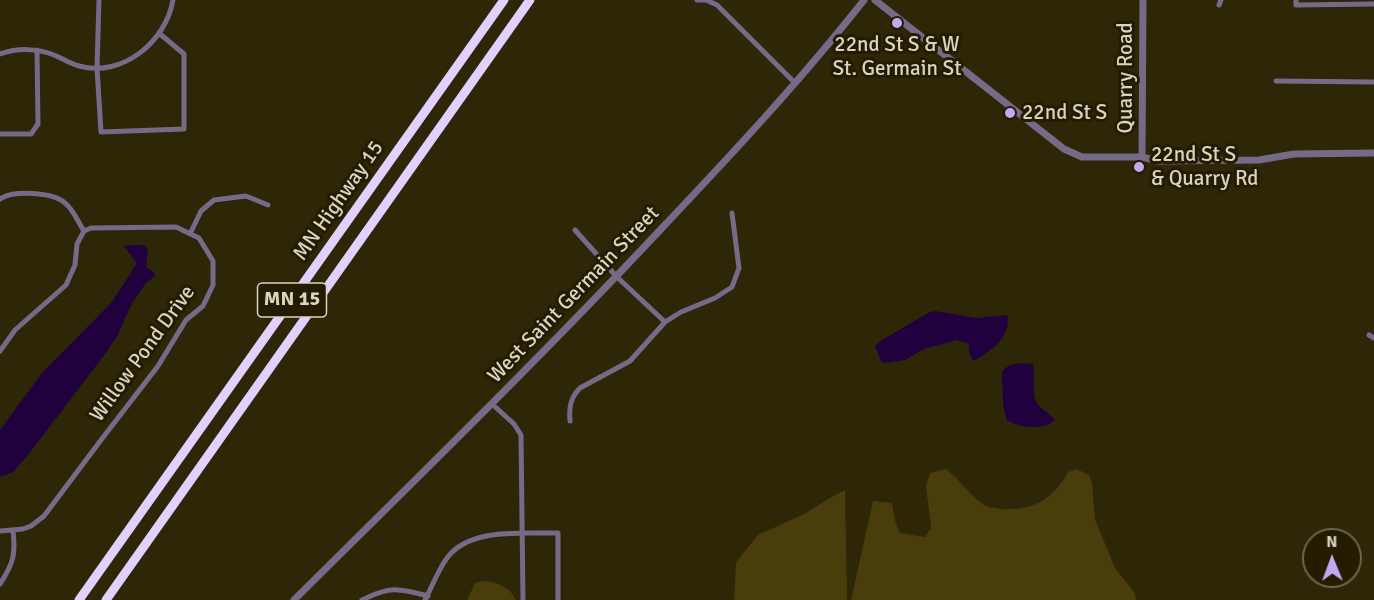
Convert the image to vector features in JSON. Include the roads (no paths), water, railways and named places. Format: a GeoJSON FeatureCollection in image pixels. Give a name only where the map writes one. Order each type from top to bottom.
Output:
{"type":"FeatureCollection","features":[{"type":"Feature","properties":{"kind":"highway","name":"MN Highway 15"},"geometry":{"type":"LineString","coordinates":[[79,600],[504,0]]}},
{"type":"Feature","properties":{"kind":"highway","name":"MN Highway 15"},"geometry":{"type":"LineString","coordinates":[[106,600],[530,0]]}},
{"type":"Feature","properties":{"kind":"street"},"geometry":{"type":"LineString","coordinates":[[99,0],[97,68],[100,132],[184,129],[184,54],[160,34]]}},
{"type":"Feature","properties":{"kind":"street"},"geometry":{"type":"LineString","coordinates":[[0,54],[23,49],[37,50],[51,53],[79,66],[108,68],[145,49],[160,34],[167,22],[173,0]]}},
{"type":"Feature","properties":{"kind":"street"},"geometry":{"type":"LineString","coordinates":[[697,0],[706,0],[717,5],[795,83]]}},
{"type":"Feature","properties":{"kind":"street","name":"West Saint Germain Street"},"geometry":{"type":"LineString","coordinates":[[294,600],[492,404],[617,276],[795,83],[864,0]]}},
{"type":"Feature","properties":{"kind":"street"},"geometry":{"type":"LineString","coordinates":[[875,0],[1064,149],[1082,158],[1142,157],[1158,161],[1259,160],[1294,154],[1374,153]]}},
{"type":"Feature","properties":{"kind":"street","name":"Quarry Road"},"geometry":{"type":"LineString","coordinates":[[1142,157],[1143,0]]}},
{"type":"Feature","properties":{"kind":"street"},"geometry":{"type":"LineString","coordinates":[[1296,2],[1374,4]]}},
{"type":"Feature","properties":{"kind":"street"},"geometry":{"type":"LineString","coordinates":[[0,134],[31,134],[38,124],[37,50]]}},
{"type":"Feature","properties":{"kind":"street"},"geometry":{"type":"LineString","coordinates":[[1276,81],[1374,81]]}},
{"type":"Feature","properties":{"kind":"street"},"geometry":{"type":"LineString","coordinates":[[0,199],[8,194],[52,195],[65,203],[84,231]]}},
{"type":"Feature","properties":{"kind":"street"},"geometry":{"type":"LineString","coordinates":[[0,351],[7,340],[66,285],[75,265],[77,244],[84,231],[92,228],[176,227],[190,234],[201,211],[214,200],[246,196],[268,205]]}},
{"type":"Feature","properties":{"kind":"street"},"geometry":{"type":"LineString","coordinates":[[570,421],[569,409],[573,394],[579,388],[630,361],[665,322],[681,312],[715,298],[732,287],[739,268],[732,213]]}},
{"type":"Feature","properties":{"kind":"street"},"geometry":{"type":"LineString","coordinates":[[575,230],[617,276],[665,322]]}},
{"type":"Feature","properties":{"kind":"street","name":"Willow Pond Drive"},"geometry":{"type":"LineString","coordinates":[[0,531],[13,531],[31,526],[44,516],[159,366],[186,320],[203,306],[213,285],[213,261],[199,238],[190,234]]}},
{"type":"Feature","properties":{"kind":"street"},"geometry":{"type":"LineString","coordinates":[[0,335],[7,340]]}},
{"type":"Feature","properties":{"kind":"street"},"geometry":{"type":"LineString","coordinates":[[492,404],[514,424],[521,435],[523,600]]}},
{"type":"Feature","properties":{"kind":"street"},"geometry":{"type":"LineString","coordinates":[[0,584],[12,566],[13,531]]}},
{"type":"Feature","properties":{"kind":"street"},"geometry":{"type":"LineString","coordinates":[[362,600],[382,590],[402,590],[426,598],[447,557],[469,540],[522,534],[558,534],[558,600]]}},
{"type":"Feature","properties":{"kind":"place","name":"22nd St S & W St. Germain St"},"geometry":{"type":"Point","coordinates":[897,23]}},
{"type":"Feature","properties":{"kind":"place","name":"22nd St S"},"geometry":{"type":"Point","coordinates":[1010,113]}},
{"type":"Feature","properties":{"kind":"place","name":"22nd St S & Quarry Rd"},"geometry":{"type":"Point","coordinates":[1139,167]}}]}
